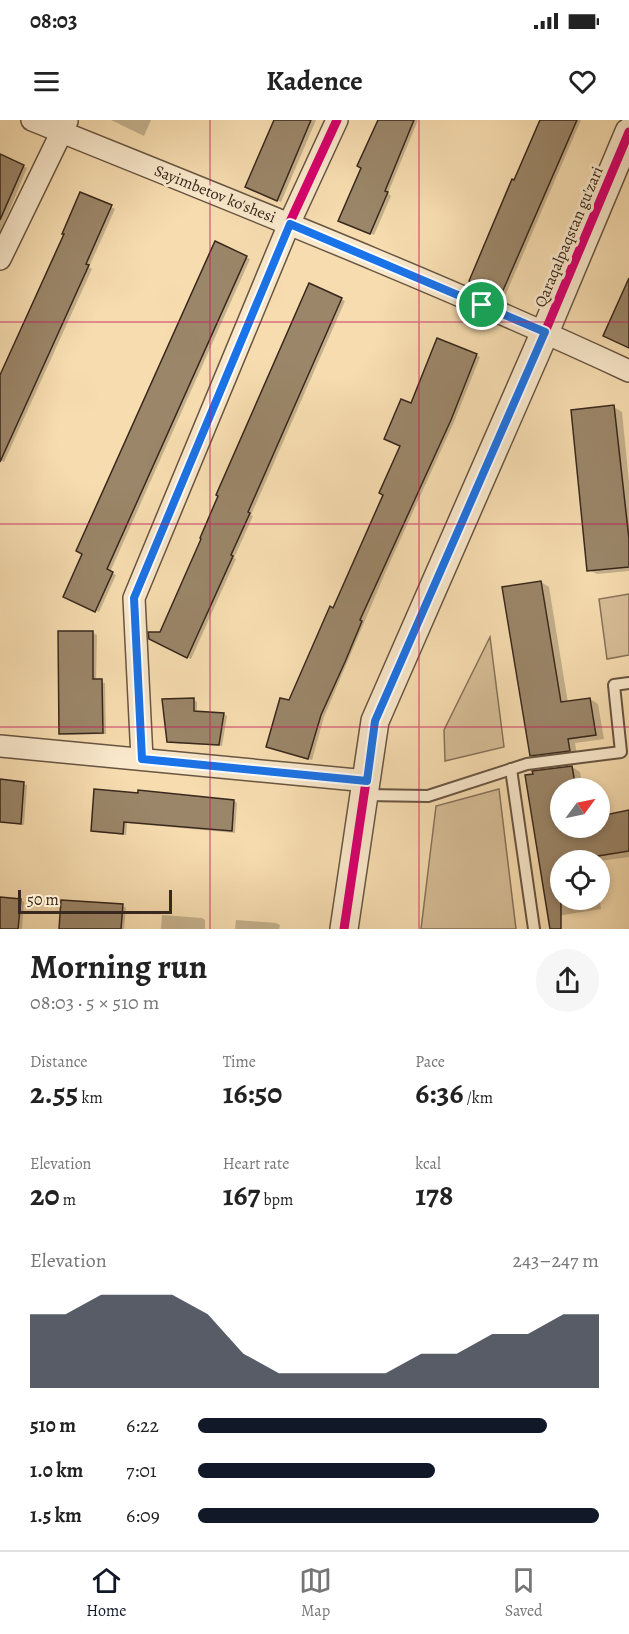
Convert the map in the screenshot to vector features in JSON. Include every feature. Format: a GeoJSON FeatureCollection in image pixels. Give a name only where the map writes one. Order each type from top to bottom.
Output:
{"type":"FeatureCollection","features":[{"type":"Feature","properties":{"kind":"street","name":"Sayimbetov ko'shesi"},"geometry":{"type":"LineString","coordinates":[[32,120],[65,126],[545,332],[629,371]]}},
{"type":"Feature","properties":{"kind":"street"},"geometry":{"type":"LineString","coordinates":[[142,759],[134,598],[290,224],[337,120]]}},
{"type":"Feature","properties":{"kind":"street"},"geometry":{"type":"LineString","coordinates":[[0,259],[65,126]]}},
{"type":"Feature","properties":{"kind":"street","name":"Qaraqalpaqstan gu'zari"},"geometry":{"type":"LineString","coordinates":[[344,929],[375,721],[545,332],[629,132]]}},
{"type":"Feature","properties":{"kind":"street"},"geometry":{"type":"LineString","coordinates":[[0,746],[142,759],[366,788]]}},
{"type":"Feature","properties":{"kind":"lane"},"geometry":{"type":"LineString","coordinates":[[366,788],[428,796],[527,764],[621,752],[614,685],[629,683]]}},
{"type":"Feature","properties":{"kind":"lane"},"geometry":{"type":"LineString","coordinates":[[511,769],[534,929]]}},
{"type":"Feature","properties":{"kind":"shaded area"},"geometry":{"type":"Polygon","coordinates":[[[629,594],[629,655],[607,659],[599,599],[629,594]]]}},
{"type":"Feature","properties":{"kind":"shaded area"},"geometry":{"type":"Polygon","coordinates":[[[490,637],[504,747],[445,761],[444,730],[490,637]]]}},
{"type":"Feature","properties":{"kind":"shaded area"},"geometry":{"type":"Polygon","coordinates":[[[499,789],[516,929],[421,929],[436,806],[499,789]]]}},
{"type":"Feature","properties":{"kind":"building"},"geometry":{"type":"Polygon","coordinates":[[[274,120],[311,120],[277,201],[245,187],[274,120]]]}},
{"type":"Feature","properties":{"kind":"building"},"geometry":{"type":"Polygon","coordinates":[[[378,120],[414,120],[370,234],[338,221],[361,168],[357,166],[378,120]]]}},
{"type":"Feature","properties":{"kind":"building"},"geometry":{"type":"Polygon","coordinates":[[[540,120],[577,120],[501,295],[469,281],[512,179],[514,180],[540,120]]]}},
{"type":"Feature","properties":{"kind":"building"},"geometry":{"type":"Polygon","coordinates":[[[0,154],[24,165],[0,220],[0,154]]]}},
{"type":"Feature","properties":{"kind":"building"},"geometry":{"type":"Polygon","coordinates":[[[80,192],[112,205],[86,264],[89,265],[0,462],[0,375],[64,234],[62,234],[80,192]]]}},
{"type":"Feature","properties":{"kind":"building"},"geometry":{"type":"Polygon","coordinates":[[[215,241],[247,256],[107,569],[113,572],[95,612],[63,597],[82,554],[76,551],[215,241]]]}},
{"type":"Feature","properties":{"kind":"building"},"geometry":{"type":"Polygon","coordinates":[[[629,278],[629,348],[603,336],[629,278]]]}},
{"type":"Feature","properties":{"kind":"building"},"geometry":{"type":"Polygon","coordinates":[[[309,283],[342,298],[248,512],[250,513],[231,555],[233,556],[187,658],[149,639],[148,632],[160,632],[201,539],[218,496],[216,495],[309,283]]]}},
{"type":"Feature","properties":{"kind":"building"},"geometry":{"type":"Polygon","coordinates":[[[437,338],[477,354],[451,420],[360,620],[362,621],[321,715],[308,759],[266,747],[280,698],[289,700],[330,606],[333,608],[383,495],[379,493],[400,446],[384,439],[401,399],[411,403],[437,338]]]}},
{"type":"Feature","properties":{"kind":"building"},"geometry":{"type":"Polygon","coordinates":[[[614,405],[629,539],[629,567],[587,571],[571,410],[614,405]]]}},
{"type":"Feature","properties":{"kind":"building"},"geometry":{"type":"Polygon","coordinates":[[[541,581],[561,702],[590,698],[596,735],[568,739],[570,751],[530,756],[502,587],[541,581]]]}},
{"type":"Feature","properties":{"kind":"building"},"geometry":{"type":"Polygon","coordinates":[[[58,631],[93,631],[93,679],[102,679],[103,733],[59,734],[58,631]]]}},
{"type":"Feature","properties":{"kind":"building"},"geometry":{"type":"Polygon","coordinates":[[[194,698],[194,711],[224,713],[219,745],[167,742],[162,699],[194,698]]]}},
{"type":"Feature","properties":{"kind":"building"},"geometry":{"type":"Polygon","coordinates":[[[572,766],[574,778],[550,778],[550,838],[610,838],[610,814],[629,810],[629,851],[610,854],[610,850],[550,850],[550,910],[561,910],[561,929],[550,929],[525,775],[533,774],[532,771],[572,766]]]}},
{"type":"Feature","properties":{"kind":"building"},"geometry":{"type":"Polygon","coordinates":[[[0,779],[24,782],[21,824],[0,822],[0,779]]]}},
{"type":"Feature","properties":{"kind":"building"},"geometry":{"type":"Polygon","coordinates":[[[94,789],[138,793],[138,790],[234,800],[232,831],[124,822],[123,834],[91,831],[94,789]]]}},
{"type":"Feature","properties":{"kind":"building"},"geometry":{"type":"Polygon","coordinates":[[[0,897],[21,899],[18,929],[0,929],[0,897]]]}},
{"type":"Feature","properties":{"kind":"building"},"geometry":{"type":"Polygon","coordinates":[[[61,900],[123,904],[121,929],[59,929],[61,900]]]}},
{"type":"Feature","properties":{"kind":"cycle path"},"geometry":{"type":"LineString","coordinates":[[142,759],[134,598],[289,224],[337,120]]}},
{"type":"Feature","properties":{"kind":"cycle path"},"geometry":{"type":"LineString","coordinates":[[344,929],[375,721],[545,332],[629,132]]}},
{"type":"Feature","properties":{"kind":"route"},"geometry":{"type":"LineString","coordinates":[[290,224],[482,305],[545,332],[375,721],[367,781],[142,759],[134,598],[290,224]]}}]}
